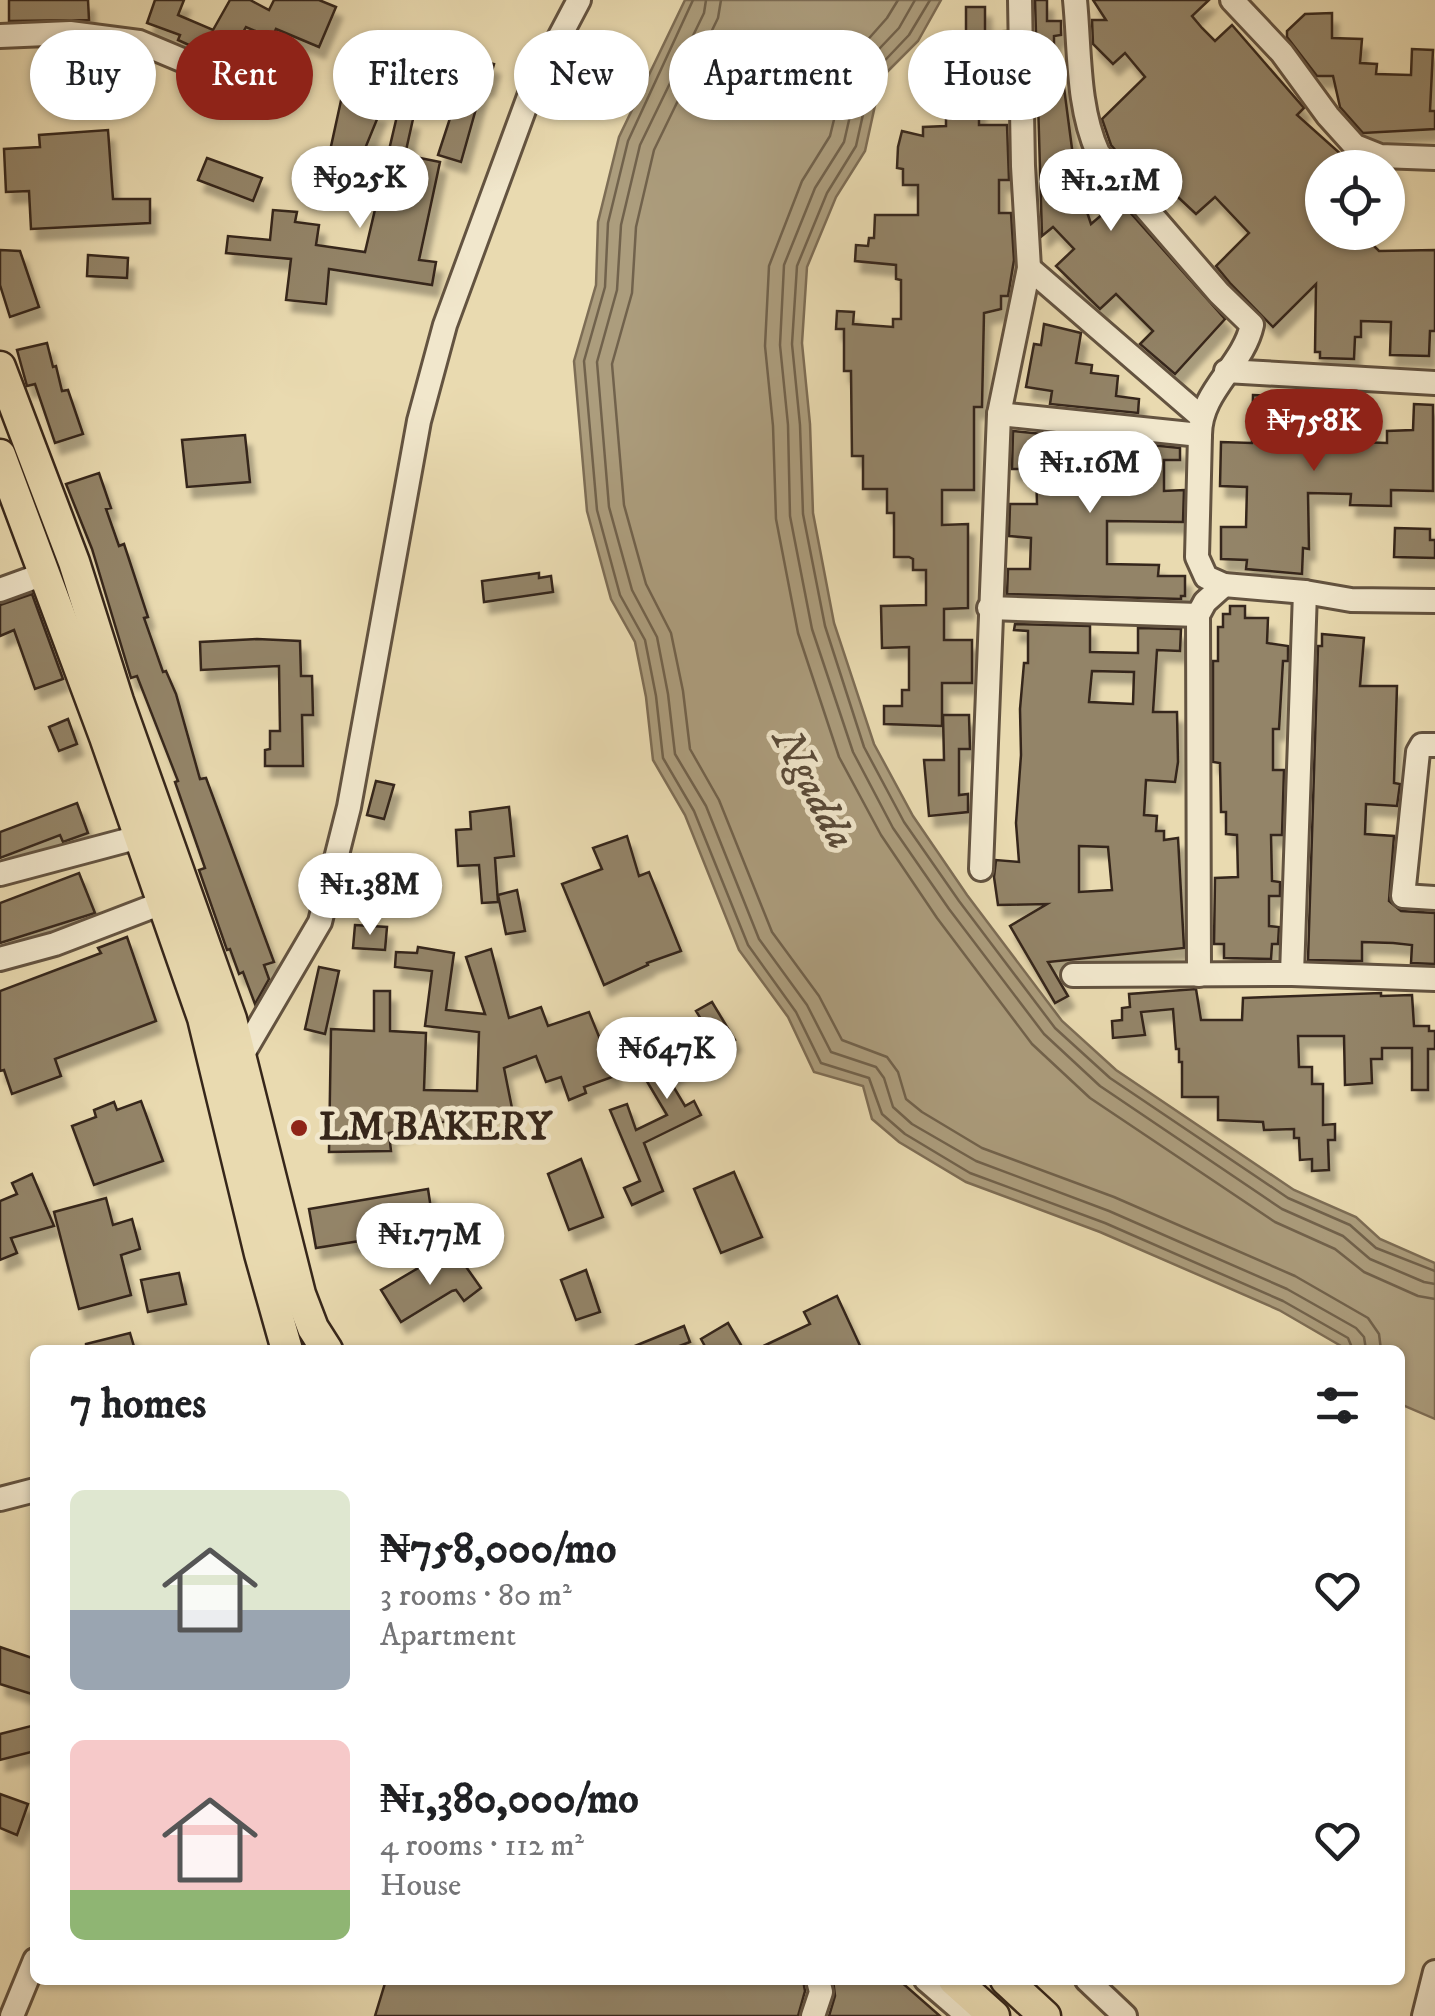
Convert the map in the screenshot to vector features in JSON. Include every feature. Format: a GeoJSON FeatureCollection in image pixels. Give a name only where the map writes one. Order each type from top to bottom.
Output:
{"type":"FeatureCollection","features":[{"type":"Feature","properties":{"kind":"main road"},"geometry":{"type":"LineString","coordinates":[[0,368],[74,562],[118,701],[231,1019],[300,1294],[320,1339]]}},
{"type":"Feature","properties":{"kind":"main road"},"geometry":{"type":"LineString","coordinates":[[0,455],[203,1018],[284,1345]]}},
{"type":"Feature","properties":{"kind":"main road"},"geometry":{"type":"LineString","coordinates":[[960,1985],[994,2016]]}},
{"type":"Feature","properties":{"kind":"main road"},"geometry":{"type":"LineString","coordinates":[[1011,1985],[1045,2016]]}},
{"type":"Feature","properties":{"kind":"street"},"geometry":{"type":"LineString","coordinates":[[241,1057],[320,922],[349,807],[418,420],[445,325],[531,91],[578,0]]}},
{"type":"Feature","properties":{"kind":"street"},"geometry":{"type":"LineString","coordinates":[[980,869],[999,414],[1030,268],[1023,166],[1020,0]]}},
{"type":"Feature","properties":{"kind":"street"},"geometry":{"type":"LineString","coordinates":[[1075,0],[1084,108],[1098,153],[1219,293],[1252,325],[1248,345],[1226,371],[1200,426],[1197,556],[1206,577],[1224,585],[1351,600],[1435,601]]}},
{"type":"Feature","properties":{"kind":"street"},"geometry":{"type":"LineString","coordinates":[[1232,0],[1282,53],[1355,146],[1380,156],[1435,158]]}},
{"type":"Feature","properties":{"kind":"street"},"geometry":{"type":"LineString","coordinates":[[0,36],[70,33],[139,42],[176,57]]}},
{"type":"Feature","properties":{"kind":"street"},"geometry":{"type":"LineString","coordinates":[[1030,268],[1200,426]]}},
{"type":"Feature","properties":{"kind":"street"},"geometry":{"type":"LineString","coordinates":[[1226,371],[1435,382]]}},
{"type":"Feature","properties":{"kind":"street"},"geometry":{"type":"LineString","coordinates":[[999,414],[1200,426]]}},
{"type":"Feature","properties":{"kind":"street"},"geometry":{"type":"LineString","coordinates":[[0,590],[44,574]]}},
{"type":"Feature","properties":{"kind":"street"},"geometry":{"type":"LineString","coordinates":[[1199,974],[1198,614],[1224,585]]}},
{"type":"Feature","properties":{"kind":"street"},"geometry":{"type":"LineString","coordinates":[[1292,974],[1305,592]]}},
{"type":"Feature","properties":{"kind":"street"},"geometry":{"type":"LineString","coordinates":[[989,608],[1198,614]]}},
{"type":"Feature","properties":{"kind":"street"},"geometry":{"type":"LineString","coordinates":[[1435,744],[1422,745],[1418,752],[1403,896],[1435,898]]}},
{"type":"Feature","properties":{"kind":"street"},"geometry":{"type":"LineString","coordinates":[[0,874],[140,836]]}},
{"type":"Feature","properties":{"kind":"street"},"geometry":{"type":"LineString","coordinates":[[0,958],[55,944],[162,903]]}},
{"type":"Feature","properties":{"kind":"street"},"geometry":{"type":"LineString","coordinates":[[1074,975],[1292,974],[1435,980]]}},
{"type":"Feature","properties":{"kind":"street"},"geometry":{"type":"LineString","coordinates":[[0,1498],[30,1491]]}},
{"type":"Feature","properties":{"kind":"street"},"geometry":{"type":"LineString","coordinates":[[12,2016],[30,1972]]}},
{"type":"Feature","properties":{"kind":"street"},"geometry":{"type":"LineString","coordinates":[[1424,2016],[1435,1972]]}},
{"type":"Feature","properties":{"kind":"street"},"geometry":{"type":"LineString","coordinates":[[813,2016],[821,1992],[819,1985]]}},
{"type":"Feature","properties":{"kind":"street"},"geometry":{"type":"LineString","coordinates":[[932,1985],[968,2016]]}},
{"type":"Feature","properties":{"kind":"street"},"geometry":{"type":"LineString","coordinates":[[1092,1985],[1125,2016]]}},
{"type":"Feature","properties":{"kind":"water"},"geometry":{"type":"Polygon","coordinates":[[[685,0],[941,0],[924,30],[908,30],[908,51],[888,71],[888,30],[671,30],[685,0]]]}},
{"type":"Feature","properties":{"kind":"water","name":"Ngadda"},"geometry":{"type":"Polygon","coordinates":[[[669,33],[669,120],[872,120],[865,151],[836,197],[807,267],[802,343],[813,513],[834,623],[874,744],[913,816],[1062,1021],[1116,1070],[1294,1190],[1356,1217],[1380,1239],[1435,1263],[1435,1419],[1405,1406],[1405,1345],[1339,1345],[1279,1310],[1100,1232],[966,1182],[899,1142],[872,1119],[863,1086],[814,1072],[788,1017],[739,950],[685,815],[653,760],[635,642],[611,599],[587,511],[574,361],[596,285],[598,222],[619,137],[627,120],[649,120],[649,75],[669,33]]]}},
{"type":"Feature","properties":{"kind":"building"},"geometry":{"type":"Polygon","coordinates":[[[9,0],[88,0],[89,20],[9,21],[9,0]]]}},
{"type":"Feature","properties":{"kind":"building"},"geometry":{"type":"Polygon","coordinates":[[[155,0],[184,0],[178,15],[213,30],[176,30],[176,34],[147,23],[155,0]]]}},
{"type":"Feature","properties":{"kind":"building"},"geometry":{"type":"Polygon","coordinates":[[[230,0],[250,0],[269,10],[274,0],[319,0],[336,7],[319,47],[313,44],[313,30],[213,30],[230,0]]]}},
{"type":"Feature","properties":{"kind":"building"},"geometry":{"type":"Polygon","coordinates":[[[1035,0],[1047,0],[1047,21],[1061,21],[1061,30],[1036,30],[1035,0]]]}},
{"type":"Feature","properties":{"kind":"building"},"geometry":{"type":"Polygon","coordinates":[[[1093,0],[1209,0],[1192,16],[1202,28],[1215,41],[1232,25],[1304,108],[1297,115],[1336,150],[1305,150],[1305,250],[1435,250],[1435,331],[1430,331],[1429,356],[1390,355],[1391,322],[1361,321],[1361,337],[1355,337],[1354,359],[1320,358],[1320,352],[1315,352],[1316,284],[1273,327],[1230,283],[1216,266],[1249,233],[1215,197],[1196,214],[1163,183],[1152,193],[1111,145],[1102,119],[1145,77],[1125,53],[1113,64],[1093,44],[1092,20],[1106,20],[1093,0]]]}},
{"type":"Feature","properties":{"kind":"building"},"geometry":{"type":"Polygon","coordinates":[[[966,7],[985,7],[985,30],[966,30],[966,7]]]}},
{"type":"Feature","properties":{"kind":"building"},"geometry":{"type":"Polygon","coordinates":[[[1332,13],[1332,38],[1362,39],[1360,63],[1377,64],[1376,74],[1411,75],[1412,49],[1433,50],[1430,111],[1435,111],[1435,129],[1363,133],[1340,107],[1333,76],[1317,76],[1287,37],[1287,31],[1305,14],[1332,13]]]}},
{"type":"Feature","properties":{"kind":"building"},"geometry":{"type":"Polygon","coordinates":[[[1067,110],[1076,179],[1091,224],[1119,200],[1225,319],[1175,374],[1140,344],[1153,331],[1116,294],[1100,309],[1056,266],[1074,249],[1053,227],[1042,236],[1039,120],[1067,120],[1067,110]]]}},
{"type":"Feature","properties":{"kind":"building"},"geometry":{"type":"Polygon","coordinates":[[[337,120],[377,120],[346,195],[309,180],[319,157],[328,160],[337,120]]]}},
{"type":"Feature","properties":{"kind":"building"},"geometry":{"type":"Polygon","coordinates":[[[396,120],[413,120],[405,155],[440,162],[419,260],[436,262],[432,285],[329,269],[326,304],[286,300],[291,259],[226,253],[228,236],[270,240],[273,210],[297,212],[295,222],[319,225],[316,245],[365,252],[396,120]]]}},
{"type":"Feature","properties":{"kind":"building"},"geometry":{"type":"Polygon","coordinates":[[[449,120],[473,120],[461,162],[438,155],[449,120]]]}},
{"type":"Feature","properties":{"kind":"building"},"geometry":{"type":"Polygon","coordinates":[[[946,120],[1007,125],[1009,180],[999,180],[999,213],[1011,213],[1014,260],[1008,296],[1001,296],[1001,309],[984,313],[982,407],[974,407],[974,490],[942,490],[942,525],[968,524],[968,608],[944,609],[944,640],[972,640],[972,683],[942,683],[942,726],[884,724],[884,706],[902,706],[902,690],[909,690],[909,647],[882,648],[881,606],[926,605],[926,570],[913,570],[913,559],[909,557],[894,557],[894,513],[887,513],[887,489],[863,489],[863,456],[852,456],[851,371],[844,371],[844,329],[836,329],[837,311],[854,312],[853,324],[893,327],[893,319],[901,319],[901,280],[896,279],[896,265],[855,261],[856,245],[868,246],[869,238],[874,238],[875,215],[918,215],[918,185],[903,185],[903,169],[897,168],[902,131],[923,136],[923,127],[946,126],[946,120]]]}},
{"type":"Feature","properties":{"kind":"building"},"geometry":{"type":"Polygon","coordinates":[[[108,130],[113,199],[150,199],[150,223],[31,229],[29,191],[6,192],[4,149],[40,147],[39,135],[108,130]]]}},
{"type":"Feature","properties":{"kind":"building"},"geometry":{"type":"Polygon","coordinates":[[[207,158],[262,178],[253,201],[198,180],[207,158]]]}},
{"type":"Feature","properties":{"kind":"building"},"geometry":{"type":"Polygon","coordinates":[[[0,250],[20,251],[39,307],[10,317],[0,285],[0,250]]]}},
{"type":"Feature","properties":{"kind":"building"},"geometry":{"type":"Polygon","coordinates":[[[88,255],[128,258],[127,278],[87,276],[88,255]]]}},
{"type":"Feature","properties":{"kind":"building"},"geometry":{"type":"Polygon","coordinates":[[[1044,324],[1081,333],[1076,363],[1092,365],[1091,373],[1118,376],[1116,396],[1139,399],[1138,413],[1050,404],[1052,391],[1026,387],[1034,344],[1041,345],[1044,324]]]}},
{"type":"Feature","properties":{"kind":"building"},"geometry":{"type":"Polygon","coordinates":[[[47,343],[62,391],[68,390],[83,434],[55,443],[35,384],[27,386],[17,350],[47,343]]]}},
{"type":"Feature","properties":{"kind":"building"},"geometry":{"type":"Polygon","coordinates":[[[1253,395],[1275,396],[1275,402],[1312,401],[1312,407],[1360,406],[1359,442],[1387,443],[1387,431],[1413,430],[1414,404],[1433,405],[1433,491],[1391,490],[1391,506],[1350,505],[1351,494],[1308,493],[1309,549],[1303,548],[1302,574],[1246,569],[1247,560],[1221,559],[1221,527],[1246,527],[1247,487],[1220,486],[1221,442],[1252,443],[1253,395]]]}},
{"type":"Feature","properties":{"kind":"building"},"geometry":{"type":"Polygon","coordinates":[[[1013,431],[1180,448],[1180,460],[1164,460],[1164,491],[1184,490],[1183,522],[1107,521],[1107,564],[1159,565],[1158,576],[1185,576],[1185,596],[1181,599],[1007,594],[1008,569],[1030,569],[1031,538],[1009,536],[1010,504],[1037,504],[1036,469],[1012,469],[1013,431]]]}},
{"type":"Feature","properties":{"kind":"building"},"geometry":{"type":"Polygon","coordinates":[[[245,435],[250,482],[187,487],[182,440],[245,435]]]}},
{"type":"Feature","properties":{"kind":"building"},"geometry":{"type":"Polygon","coordinates":[[[99,473],[111,508],[106,509],[119,546],[124,544],[148,617],[144,618],[163,672],[166,671],[176,694],[200,779],[206,778],[274,962],[264,965],[269,979],[255,1004],[243,972],[239,974],[230,949],[227,950],[199,870],[205,868],[175,782],[178,781],[137,676],[131,678],[92,549],[66,484],[99,473]]]}},
{"type":"Feature","properties":{"kind":"building"},"geometry":{"type":"Polygon","coordinates":[[[1395,528],[1430,529],[1430,540],[1435,540],[1435,558],[1394,557],[1395,528]]]}},
{"type":"Feature","properties":{"kind":"building"},"geometry":{"type":"Polygon","coordinates":[[[539,573],[539,578],[551,576],[553,592],[484,602],[482,581],[539,573]]]}},
{"type":"Feature","properties":{"kind":"building"},"geometry":{"type":"Polygon","coordinates":[[[32,594],[63,679],[35,689],[14,630],[0,636],[0,605],[32,594]]]}},
{"type":"Feature","properties":{"kind":"building"},"geometry":{"type":"Polygon","coordinates":[[[1230,606],[1245,606],[1245,618],[1268,618],[1267,643],[1288,646],[1288,661],[1283,661],[1279,729],[1273,729],[1273,770],[1284,770],[1282,835],[1271,835],[1272,881],[1280,882],[1280,896],[1269,896],[1269,926],[1279,927],[1278,944],[1272,944],[1271,959],[1224,958],[1224,944],[1214,944],[1215,878],[1238,877],[1237,835],[1226,834],[1226,812],[1221,812],[1220,763],[1213,762],[1213,661],[1218,661],[1218,627],[1223,627],[1223,614],[1230,614],[1230,606]]]}},
{"type":"Feature","properties":{"kind":"building"},"geometry":{"type":"Polygon","coordinates":[[[1015,624],[1090,626],[1090,652],[1138,653],[1138,628],[1181,629],[1180,651],[1157,650],[1153,712],[1177,712],[1175,782],[1146,780],[1144,815],[1157,816],[1156,831],[1164,831],[1164,840],[1178,838],[1184,948],[1048,962],[1068,996],[1055,1003],[1010,926],[1047,904],[998,905],[994,877],[996,860],[1019,862],[1016,823],[1020,709],[1024,663],[1028,663],[1028,631],[1014,630],[1015,624]],[[1092,671],[1089,702],[1133,704],[1134,672],[1092,671]],[[1079,846],[1079,892],[1112,890],[1108,847],[1079,846]]]}},
{"type":"Feature","properties":{"kind":"building"},"geometry":{"type":"Polygon","coordinates":[[[1322,634],[1364,638],[1360,686],[1397,686],[1397,806],[1366,804],[1365,834],[1394,836],[1389,901],[1401,911],[1435,913],[1435,964],[1411,963],[1412,945],[1362,942],[1362,961],[1308,960],[1318,646],[1322,646],[1322,634]]]}},
{"type":"Feature","properties":{"kind":"building"},"geometry":{"type":"Polygon","coordinates":[[[300,641],[301,676],[312,676],[313,715],[302,715],[303,766],[265,766],[270,731],[280,731],[279,666],[201,670],[200,642],[300,641]]]}},
{"type":"Feature","properties":{"kind":"building"},"geometry":{"type":"Polygon","coordinates":[[[943,715],[969,715],[970,749],[959,749],[959,795],[968,794],[968,812],[929,816],[924,760],[944,760],[943,715]]]}},
{"type":"Feature","properties":{"kind":"building"},"geometry":{"type":"Polygon","coordinates":[[[68,719],[77,744],[59,751],[49,727],[68,719]]]}},
{"type":"Feature","properties":{"kind":"building"},"geometry":{"type":"Polygon","coordinates":[[[376,781],[394,785],[384,819],[367,815],[376,781]]]}},
{"type":"Feature","properties":{"kind":"building"},"geometry":{"type":"Polygon","coordinates":[[[77,803],[88,833],[63,842],[60,835],[0,858],[0,832],[77,803]]]}},
{"type":"Feature","properties":{"kind":"building"},"geometry":{"type":"Polygon","coordinates":[[[509,807],[514,856],[495,858],[498,902],[482,903],[479,865],[458,866],[456,830],[471,829],[470,812],[509,807]]]}},
{"type":"Feature","properties":{"kind":"building"},"geometry":{"type":"Polygon","coordinates":[[[627,836],[639,876],[649,872],[681,951],[604,985],[562,884],[602,869],[593,848],[627,836]]]}},
{"type":"Feature","properties":{"kind":"building"},"geometry":{"type":"Polygon","coordinates":[[[79,873],[95,913],[0,943],[0,903],[79,873]]]}},
{"type":"Feature","properties":{"kind":"building"},"geometry":{"type":"Polygon","coordinates":[[[380,873],[403,873],[403,895],[379,895],[380,873]]]}},
{"type":"Feature","properties":{"kind":"building"},"geometry":{"type":"Polygon","coordinates":[[[517,890],[525,931],[506,934],[498,895],[517,890]]]}},
{"type":"Feature","properties":{"kind":"building"},"geometry":{"type":"Polygon","coordinates":[[[355,925],[387,927],[385,950],[353,948],[355,925]]]}},
{"type":"Feature","properties":{"kind":"building"},"geometry":{"type":"Polygon","coordinates":[[[127,937],[156,1021],[55,1059],[61,1076],[12,1094],[4,1070],[0,1071],[0,991],[101,953],[98,948],[127,937]]]}},
{"type":"Feature","properties":{"kind":"building"},"geometry":{"type":"Polygon","coordinates":[[[418,947],[454,953],[446,1010],[485,1014],[466,957],[491,949],[509,1018],[541,1007],[548,1026],[589,1012],[615,1076],[584,1087],[586,1093],[569,1100],[561,1077],[546,1082],[536,1056],[504,1068],[512,1108],[389,1133],[391,1151],[329,1152],[331,1029],[374,1031],[374,991],[390,991],[390,1031],[426,1033],[424,1090],[477,1091],[479,1032],[425,1026],[432,971],[395,967],[396,952],[417,953],[418,947]]]}},
{"type":"Feature","properties":{"kind":"building"},"geometry":{"type":"Polygon","coordinates":[[[319,967],[339,971],[325,1034],[305,1029],[319,967]]]}},
{"type":"Feature","properties":{"kind":"building"},"geometry":{"type":"Polygon","coordinates":[[[1196,989],[1201,1020],[1242,1020],[1243,998],[1412,995],[1414,1026],[1429,1026],[1429,1031],[1435,1031],[1435,1049],[1428,1049],[1428,1090],[1412,1090],[1412,1048],[1382,1048],[1382,1059],[1371,1059],[1372,1083],[1345,1085],[1344,1036],[1298,1036],[1299,1067],[1312,1067],[1312,1084],[1323,1084],[1323,1125],[1335,1124],[1335,1140],[1328,1140],[1329,1170],[1312,1171],[1312,1159],[1300,1160],[1299,1138],[1294,1138],[1294,1129],[1264,1130],[1263,1122],[1218,1120],[1218,1097],[1182,1097],[1182,1062],[1176,1049],[1173,1009],[1141,1012],[1145,1035],[1113,1038],[1112,1021],[1122,1020],[1122,1008],[1130,1007],[1129,994],[1196,989]]]}},
{"type":"Feature","properties":{"kind":"building"},"geometry":{"type":"Polygon","coordinates":[[[712,1002],[735,1040],[667,1076],[685,1106],[694,1101],[701,1115],[644,1143],[663,1191],[632,1205],[624,1188],[640,1181],[610,1110],[627,1104],[636,1130],[667,1115],[639,1068],[709,1032],[696,1011],[712,1002]]]}},
{"type":"Feature","properties":{"kind":"building"},"geometry":{"type":"Polygon","coordinates":[[[141,1101],[163,1161],[94,1185],[72,1126],[96,1117],[94,1110],[114,1102],[117,1110],[141,1101]]]}},
{"type":"Feature","properties":{"kind":"building"},"geometry":{"type":"Polygon","coordinates":[[[581,1159],[603,1217],[569,1230],[548,1174],[581,1159]]]}},
{"type":"Feature","properties":{"kind":"building"},"geometry":{"type":"Polygon","coordinates":[[[734,1172],[762,1237],[721,1253],[694,1189],[734,1172]]]}},
{"type":"Feature","properties":{"kind":"building"},"geometry":{"type":"Polygon","coordinates":[[[32,1174],[54,1226],[11,1238],[17,1253],[0,1260],[0,1201],[17,1194],[12,1183],[32,1174]]]}},
{"type":"Feature","properties":{"kind":"building"},"geometry":{"type":"Polygon","coordinates":[[[428,1189],[434,1229],[316,1248],[309,1209],[428,1189]]]}},
{"type":"Feature","properties":{"kind":"building"},"geometry":{"type":"Polygon","coordinates":[[[106,1198],[113,1225],[132,1219],[140,1249],[121,1255],[131,1295],[79,1309],[54,1212],[106,1198]]]}},
{"type":"Feature","properties":{"kind":"building"},"geometry":{"type":"Polygon","coordinates":[[[457,1254],[481,1288],[464,1301],[456,1290],[452,1291],[401,1322],[381,1290],[420,1267],[425,1276],[457,1254]]]}},
{"type":"Feature","properties":{"kind":"building"},"geometry":{"type":"Polygon","coordinates":[[[586,1270],[600,1312],[576,1320],[561,1280],[586,1270]]]}},
{"type":"Feature","properties":{"kind":"building"},"geometry":{"type":"Polygon","coordinates":[[[179,1273],[186,1304],[148,1312],[141,1280],[179,1273]]]}},
{"type":"Feature","properties":{"kind":"building"},"geometry":{"type":"Polygon","coordinates":[[[837,1296],[860,1345],[766,1345],[810,1324],[804,1312],[837,1296]]]}},
{"type":"Feature","properties":{"kind":"building"},"geometry":{"type":"Polygon","coordinates":[[[728,1323],[741,1345],[704,1345],[701,1339],[728,1323]]]}},
{"type":"Feature","properties":{"kind":"building"},"geometry":{"type":"Polygon","coordinates":[[[684,1326],[690,1342],[682,1345],[637,1345],[684,1326]]]}},
{"type":"Feature","properties":{"kind":"building"},"geometry":{"type":"Polygon","coordinates":[[[130,1333],[134,1345],[86,1345],[130,1333]]]}},
{"type":"Feature","properties":{"kind":"building"},"geometry":{"type":"Polygon","coordinates":[[[0,1647],[30,1657],[30,1693],[0,1684],[0,1647]]]}},
{"type":"Feature","properties":{"kind":"building"},"geometry":{"type":"Polygon","coordinates":[[[30,1726],[30,1752],[0,1760],[0,1734],[30,1726]]]}},
{"type":"Feature","properties":{"kind":"building"},"geometry":{"type":"Polygon","coordinates":[[[0,1794],[28,1804],[17,1835],[0,1828],[0,1794]]]}},
{"type":"Feature","properties":{"kind":"building"},"geometry":{"type":"Polygon","coordinates":[[[384,1985],[804,1985],[805,1991],[798,2016],[375,2016],[384,1985]]]}},
{"type":"Feature","properties":{"kind":"building"},"geometry":{"type":"Polygon","coordinates":[[[834,1985],[905,1985],[940,2016],[829,2016],[834,1985]]]}},
{"type":"Feature","properties":{"kind":"place","name":"LM BAKERY"},"geometry":{"type":"Point","coordinates":[299,1128]}}]}
